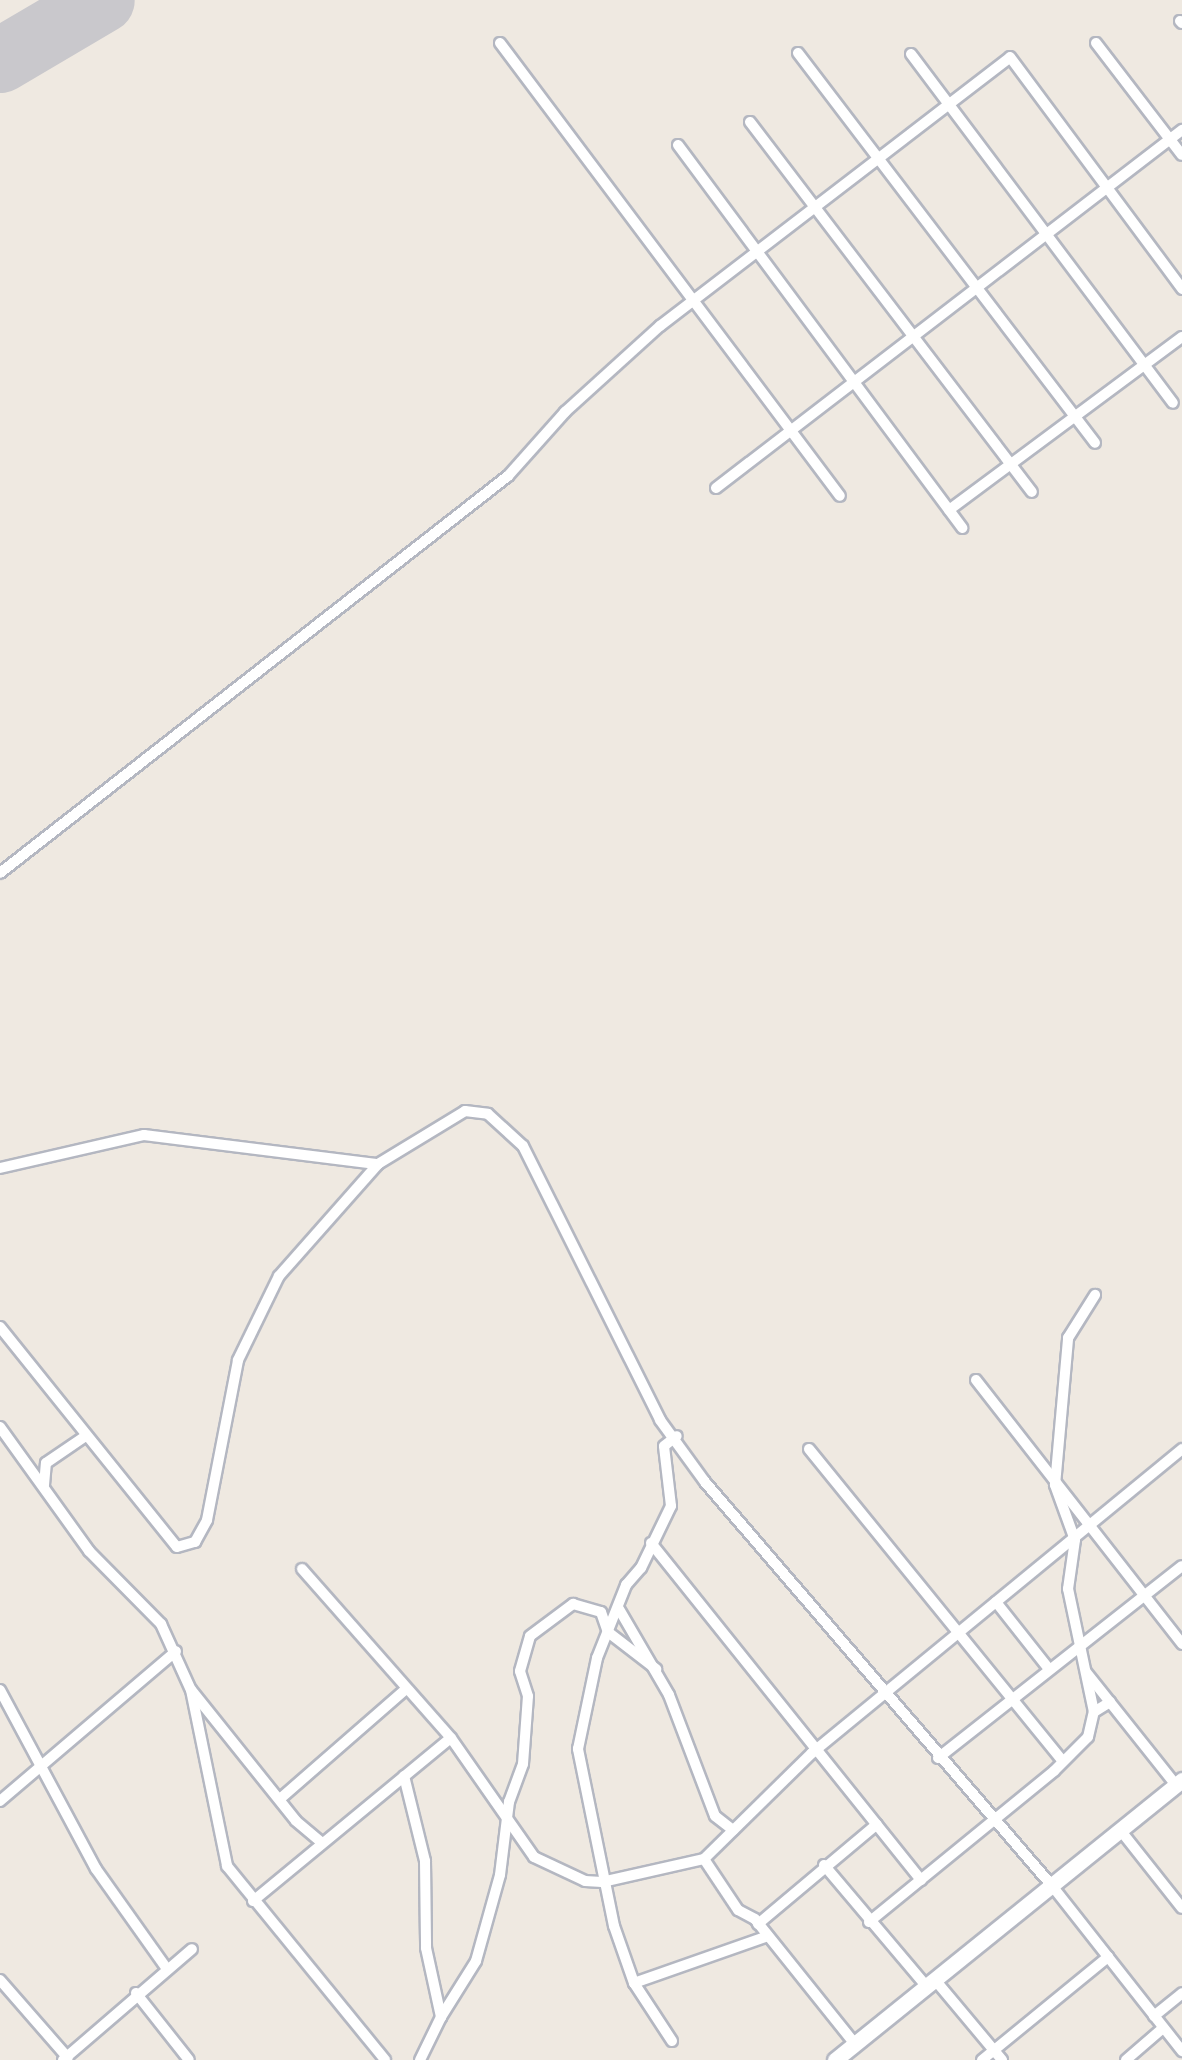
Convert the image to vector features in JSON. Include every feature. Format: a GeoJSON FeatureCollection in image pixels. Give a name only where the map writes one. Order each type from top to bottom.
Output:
{"type":"FeatureCollection","features":[{"type":"Feature","properties":{"kind":"main road"},"geometry":{"type":"LineString","coordinates":[[835,2060],[1179,1783]]}},
{"type":"Feature","properties":{"kind":"street"},"geometry":{"type":"LineString","coordinates":[[500,43],[840,496]]}},
{"type":"Feature","properties":{"kind":"street"},"geometry":{"type":"LineString","coordinates":[[1096,43],[1182,156]]}},
{"type":"Feature","properties":{"kind":"street"},"geometry":{"type":"LineString","coordinates":[[798,53],[1095,443]]}},
{"type":"Feature","properties":{"kind":"street"},"geometry":{"type":"LineString","coordinates":[[910,54],[1173,404]]}},
{"type":"Feature","properties":{"kind":"street"},"geometry":{"type":"LineString","coordinates":[[0,873],[508,476],[565,412],[692,302],[1010,56],[1182,289]]}},
{"type":"Feature","properties":{"kind":"street"},"geometry":{"type":"LineString","coordinates":[[750,122],[1032,492]]}},
{"type":"Feature","properties":{"kind":"street"},"geometry":{"type":"LineString","coordinates":[[716,488],[1182,130]]}},
{"type":"Feature","properties":{"kind":"street"},"geometry":{"type":"LineString","coordinates":[[678,144],[962,528]]}},
{"type":"Feature","properties":{"kind":"street"},"geometry":{"type":"LineString","coordinates":[[949,510],[1182,337]]}},
{"type":"Feature","properties":{"kind":"street"},"geometry":{"type":"LineString","coordinates":[[0,1327],[84,1437],[177,1546],[196,1542],[207,1520],[238,1360],[279,1276],[378,1164],[465,1111],[488,1114],[523,1146],[660,1420],[677,1436],[746,1534],[1053,1887],[1182,2051]]}},
{"type":"Feature","properties":{"kind":"street"},"geometry":{"type":"LineString","coordinates":[[0,1168],[144,1136],[378,1164]]}},
{"type":"Feature","properties":{"kind":"street"},"geometry":{"type":"LineString","coordinates":[[869,1922],[1088,1737],[1094,1712],[1074,1650],[1068,1589],[1075,1540],[1055,1485],[1068,1338],[1095,1295]]}},
{"type":"Feature","properties":{"kind":"street"},"geometry":{"type":"LineString","coordinates":[[976,1380],[1088,1529],[1182,1644]]}},
{"type":"Feature","properties":{"kind":"street"},"geometry":{"type":"LineString","coordinates":[[0,1427],[90,1550],[161,1624],[191,1690],[227,1866],[385,2060]]}},
{"type":"Feature","properties":{"kind":"street"},"geometry":{"type":"LineString","coordinates":[[672,2041],[634,1983],[602,1882],[578,1749],[608,1632],[671,1506],[664,1446],[677,1436]]}},
{"type":"Feature","properties":{"kind":"street"},"geometry":{"type":"LineString","coordinates":[[44,1486],[46,1463],[84,1437]]}},
{"type":"Feature","properties":{"kind":"street"},"geometry":{"type":"LineString","coordinates":[[302,1570],[451,1738],[534,1857],[585,1881],[602,1882],[704,1859],[818,1748],[1182,1448]]}},
{"type":"Feature","properties":{"kind":"street"},"geometry":{"type":"LineString","coordinates":[[809,1449],[1063,1761]]}},
{"type":"Feature","properties":{"kind":"street"},"geometry":{"type":"LineString","coordinates":[[651,1543],[921,1880]]}},
{"type":"Feature","properties":{"kind":"street"},"geometry":{"type":"LineString","coordinates":[[938,1758],[1182,1566]]}},
{"type":"Feature","properties":{"kind":"street"},"geometry":{"type":"LineString","coordinates":[[996,1602],[1049,1669]]}},
{"type":"Feature","properties":{"kind":"street"},"geometry":{"type":"LineString","coordinates":[[420,2060],[476,1961],[522,1764],[528,1696],[520,1672],[530,1636],[573,1604],[601,1612],[608,1632],[656,1668]]}},
{"type":"Feature","properties":{"kind":"street"},"geometry":{"type":"LineString","coordinates":[[619,1609],[656,1668],[715,1816],[733,1830]]}},
{"type":"Feature","properties":{"kind":"street"},"geometry":{"type":"LineString","coordinates":[[0,1801],[43,1769],[176,1651]]}},
{"type":"Feature","properties":{"kind":"street"},"geometry":{"type":"LineString","coordinates":[[1082,1667],[1179,1783]]}},
{"type":"Feature","properties":{"kind":"street"},"geometry":{"type":"LineString","coordinates":[[0,1690],[96,1869],[167,1969]]}},
{"type":"Feature","properties":{"kind":"street"},"geometry":{"type":"LineString","coordinates":[[191,1690],[280,1798],[322,1842]]}},
{"type":"Feature","properties":{"kind":"street"},"geometry":{"type":"LineString","coordinates":[[280,1798],[406,1690]]}},
{"type":"Feature","properties":{"kind":"street"},"geometry":{"type":"LineString","coordinates":[[1094,1712],[1110,1702]]}},
{"type":"Feature","properties":{"kind":"street"},"geometry":{"type":"LineString","coordinates":[[252,1900],[451,1738]]}},
{"type":"Feature","properties":{"kind":"street"},"geometry":{"type":"LineString","coordinates":[[404,1776],[425,1861],[426,1948],[441,2017]]}},
{"type":"Feature","properties":{"kind":"street"},"geometry":{"type":"LineString","coordinates":[[758,1924],[877,1824]]}},
{"type":"Feature","properties":{"kind":"street"},"geometry":{"type":"LineString","coordinates":[[1121,1831],[1182,1908]]}},
{"type":"Feature","properties":{"kind":"street"},"geometry":{"type":"LineString","coordinates":[[704,1859],[738,1910],[758,1924],[855,2044]]}},
{"type":"Feature","properties":{"kind":"street"},"geometry":{"type":"LineString","coordinates":[[824,1865],[869,1922],[1002,2060]]}},
{"type":"Feature","properties":{"kind":"street"},"geometry":{"type":"LineString","coordinates":[[634,1983],[768,1936]]}},
{"type":"Feature","properties":{"kind":"street"},"geometry":{"type":"LineString","coordinates":[[1,1982],[66,2059],[136,1993],[192,1949]]}},
{"type":"Feature","properties":{"kind":"street"},"geometry":{"type":"LineString","coordinates":[[982,2060],[1108,1958]]}},
{"type":"Feature","properties":{"kind":"street"},"geometry":{"type":"LineString","coordinates":[[136,1993],[189,2060]]}},
{"type":"Feature","properties":{"kind":"street"},"geometry":{"type":"LineString","coordinates":[[1154,2016],[1182,1993]]}},
{"type":"Feature","properties":{"kind":"street"},"geometry":{"type":"LineString","coordinates":[[1126,2060],[1164,2028]]}},
{"type":"Feature","properties":{"kind":"runway"},"geometry":{"type":"LineString","coordinates":[[0,60],[102,0]]}}]}
